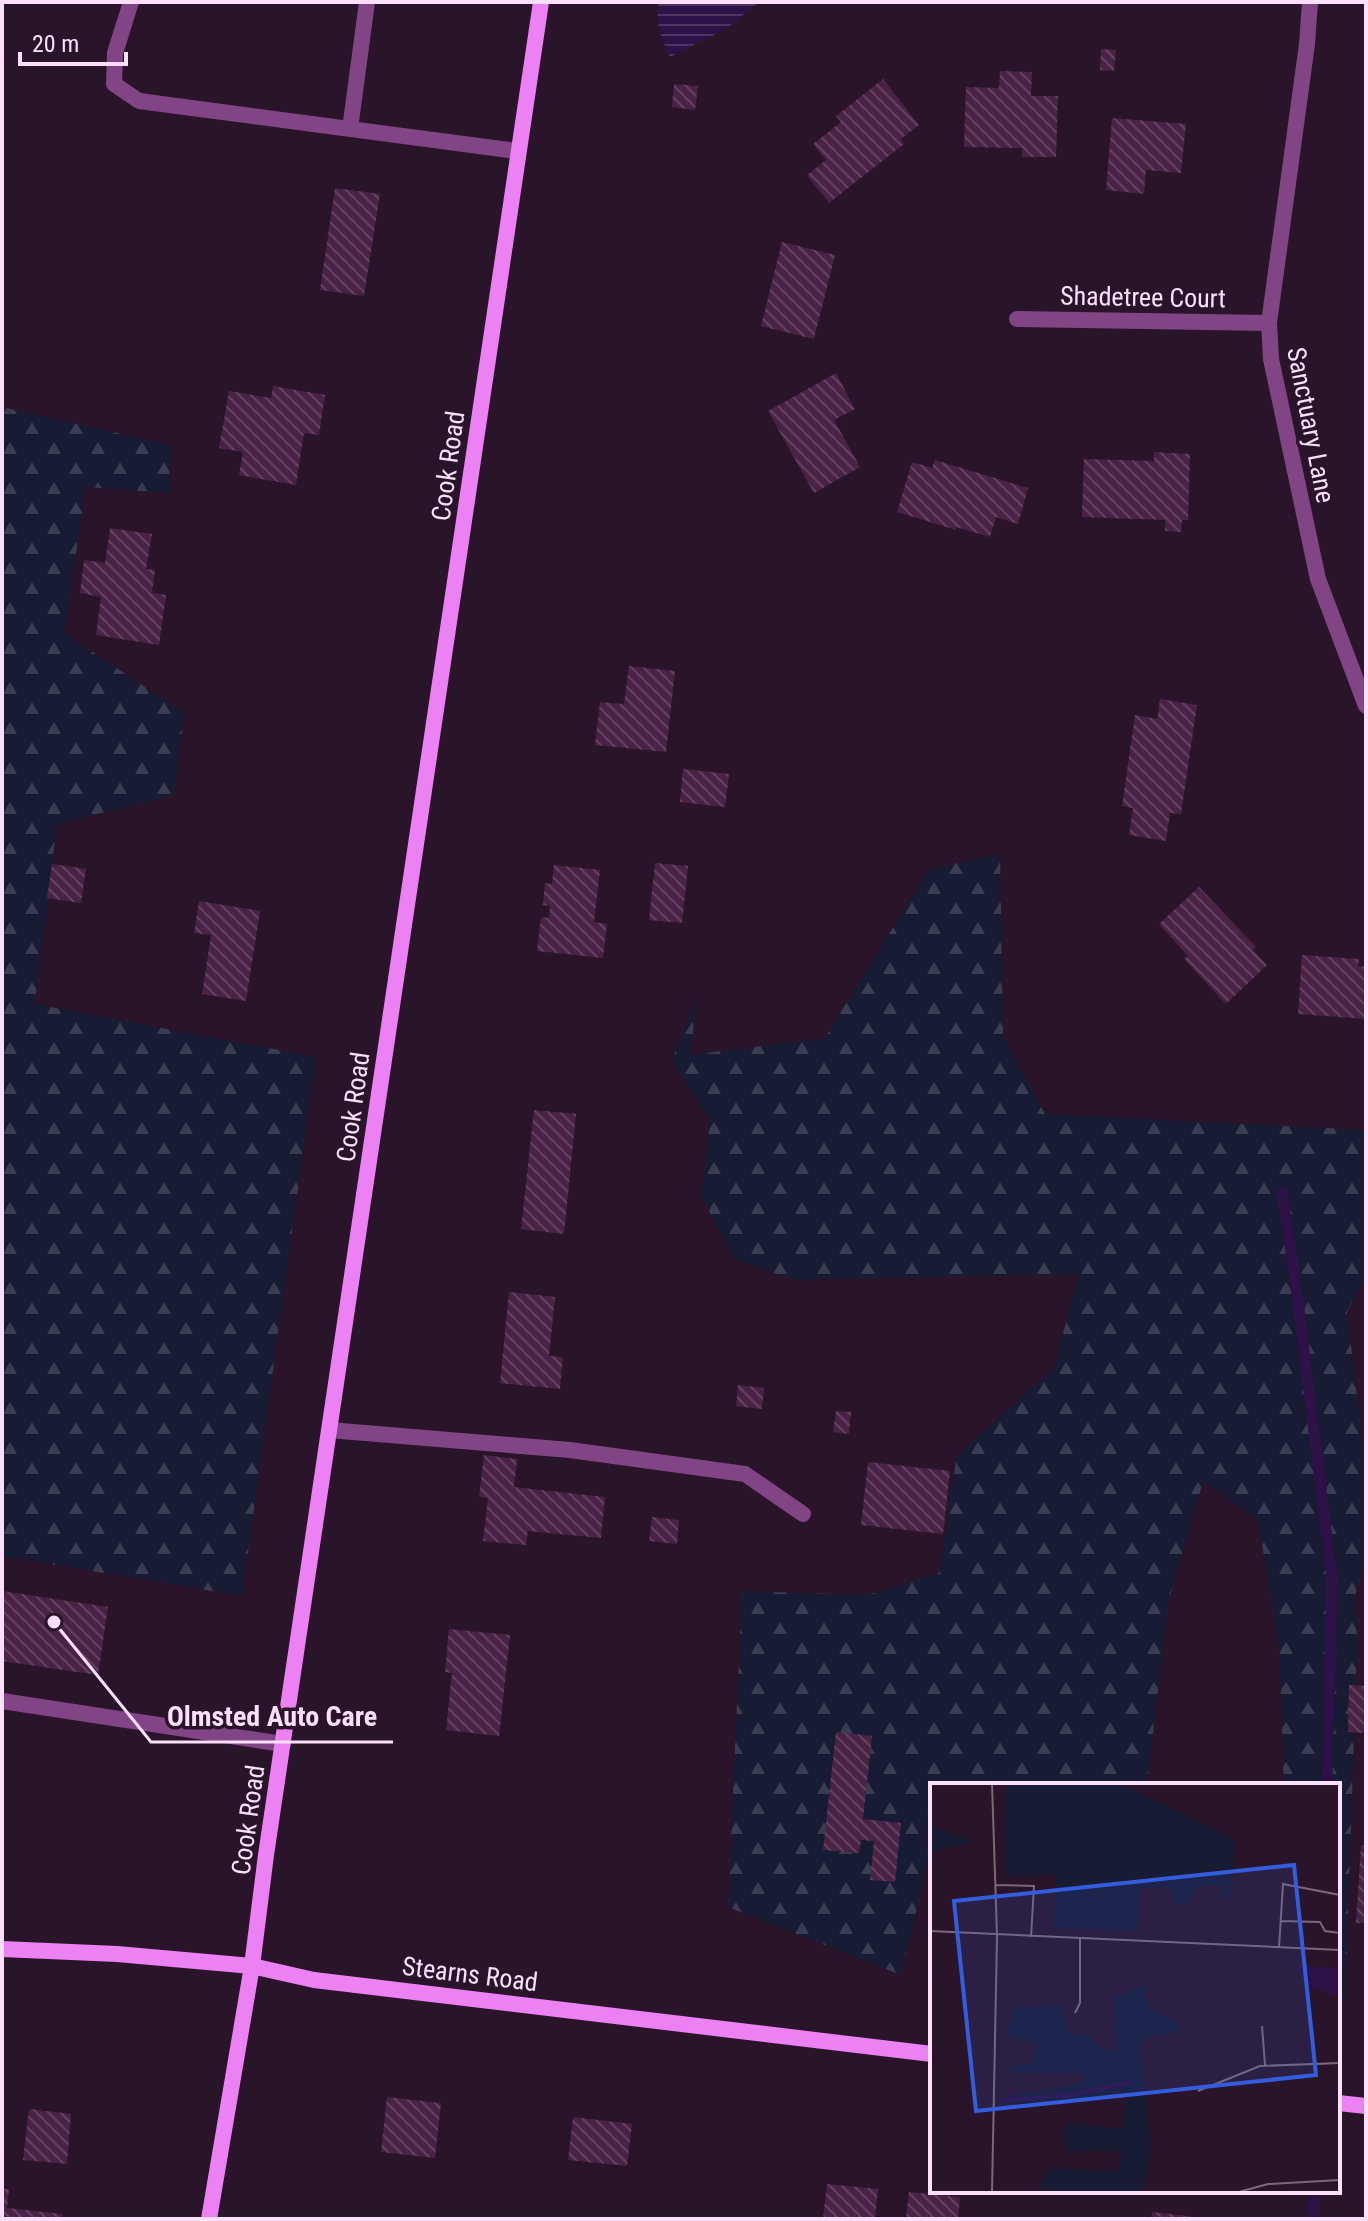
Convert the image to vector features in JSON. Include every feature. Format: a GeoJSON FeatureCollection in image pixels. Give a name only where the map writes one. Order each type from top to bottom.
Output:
{"type":"FeatureCollection","features":[{"type":"Feature","properties":{"kind":"street"},"geometry":{"type":"LineString","coordinates":[[131,2],[115,53],[114,84],[139,101],[517,151]]}},
{"type":"Feature","properties":{"kind":"street"},"geometry":{"type":"LineString","coordinates":[[350,129],[367,2]]}},
{"type":"Feature","properties":{"kind":"street","name":"Cook Road"},"geometry":{"type":"LineString","coordinates":[[209,2219],[252,1966],[541,2]]}},
{"type":"Feature","properties":{"kind":"street","name":"Sanctuary Lane"},"geometry":{"type":"LineString","coordinates":[[1310,2],[1269,323],[1271,359],[1318,579],[1366,706]]}},
{"type":"Feature","properties":{"kind":"street","name":"Shadetree Court"},"geometry":{"type":"LineString","coordinates":[[1017,319],[1269,323]]}},
{"type":"Feature","properties":{"kind":"street"},"geometry":{"type":"LineString","coordinates":[[329,1430],[570,1450],[745,1474],[803,1514]]}},
{"type":"Feature","properties":{"kind":"street"},"geometry":{"type":"LineString","coordinates":[[2,1701],[283,1744]]}},
{"type":"Feature","properties":{"kind":"street","name":"Stearns Road"},"geometry":{"type":"LineString","coordinates":[[2,1949],[117,1954],[252,1966],[314,1980],[930,2054]]}},
{"type":"Feature","properties":{"kind":"street"},"geometry":{"type":"LineString","coordinates":[[1340,2103],[1366,2106]]}},
{"type":"Feature","properties":{"kind":"green space"},"geometry":{"type":"Polygon","coordinates":[[[2,407],[170,445],[169,493],[86,487],[64,633],[184,713],[174,795],[57,824],[35,1004],[316,1057],[242,1596],[2,1556],[2,407]]]}},
{"type":"Feature","properties":{"kind":"green space"},"geometry":{"type":"Polygon","coordinates":[[[1000,854],[1003,1036],[1045,1114],[1366,1130],[1366,1277],[1347,1312],[1366,1472],[1366,1560],[1356,1591],[1357,1650],[1345,2002],[1340,2001],[1340,1783],[1284,1783],[1279,1647],[1258,1520],[1203,1481],[1168,1603],[1147,1783],[930,1783],[930,1852],[901,1975],[728,1907],[742,1591],[867,1595],[939,1573],[957,1455],[1054,1368],[1079,1274],[794,1280],[735,1260],[701,1196],[710,1121],[672,1060],[698,993],[690,1055],[825,1038],[929,869],[1000,854]]]}},
{"type":"Feature","properties":{"kind":"shaded area"},"geometry":{"type":"Polygon","coordinates":[[[659,2],[759,2],[726,29],[670,57],[658,23],[659,2]]]}},
{"type":"Feature","properties":{"kind":"building"},"geometry":{"type":"Polygon","coordinates":[[[1101,49],[1116,50],[1114,71],[1100,70],[1101,49]]]}},
{"type":"Feature","properties":{"kind":"building"},"geometry":{"type":"Polygon","coordinates":[[[1000,71],[1032,72],[1031,96],[1058,96],[1056,157],[1022,157],[1022,148],[964,147],[966,87],[999,88],[1000,71]]]}},
{"type":"Feature","properties":{"kind":"building"},"geometry":{"type":"Polygon","coordinates":[[[883,79],[919,125],[901,139],[904,144],[829,203],[807,175],[826,160],[813,144],[841,122],[836,116],[883,79]]]}},
{"type":"Feature","properties":{"kind":"building"},"geometry":{"type":"Polygon","coordinates":[[[674,84],[698,86],[695,110],[672,107],[674,84]]]}},
{"type":"Feature","properties":{"kind":"building"},"geometry":{"type":"Polygon","coordinates":[[[1112,118],[1186,124],[1181,173],[1146,170],[1144,194],[1106,190],[1112,118]]]}},
{"type":"Feature","properties":{"kind":"building"},"geometry":{"type":"Polygon","coordinates":[[[335,188],[380,194],[364,296],[320,290],[335,188]]]}},
{"type":"Feature","properties":{"kind":"building"},"geometry":{"type":"Polygon","coordinates":[[[782,242],[835,255],[814,339],[761,326],[782,242]]]}},
{"type":"Feature","properties":{"kind":"building"},"geometry":{"type":"Polygon","coordinates":[[[836,373],[855,409],[834,420],[860,467],[814,493],[768,411],[836,373]]]}},
{"type":"Feature","properties":{"kind":"building"},"geometry":{"type":"Polygon","coordinates":[[[273,386],[325,395],[319,435],[304,433],[296,485],[239,475],[243,452],[219,448],[229,391],[271,398],[273,386]]]}},
{"type":"Feature","properties":{"kind":"building"},"geometry":{"type":"Polygon","coordinates":[[[1154,452],[1190,454],[1188,520],[1182,520],[1181,532],[1165,531],[1165,520],[1082,517],[1084,459],[1154,461],[1154,452]]]}},
{"type":"Feature","properties":{"kind":"building"},"geometry":{"type":"Polygon","coordinates":[[[935,460],[1028,488],[1018,524],[996,517],[990,537],[897,512],[912,462],[932,468],[935,460]]]}},
{"type":"Feature","properties":{"kind":"building"},"geometry":{"type":"Polygon","coordinates":[[[110,528],[152,534],[146,569],[155,570],[152,593],[166,595],[159,645],[96,635],[101,597],[80,593],[84,560],[105,563],[110,528]]]}},
{"type":"Feature","properties":{"kind":"building"},"geometry":{"type":"Polygon","coordinates":[[[629,666],[675,671],[666,752],[595,745],[600,702],[624,704],[629,666]]]}},
{"type":"Feature","properties":{"kind":"building"},"geometry":{"type":"Polygon","coordinates":[[[1160,699],[1197,705],[1181,814],[1170,813],[1166,841],[1129,835],[1133,808],[1122,806],[1135,715],[1157,719],[1160,699]]]}},
{"type":"Feature","properties":{"kind":"building"},"geometry":{"type":"Polygon","coordinates":[[[683,769],[729,774],[725,807],[680,802],[683,769]]]}},
{"type":"Feature","properties":{"kind":"building"},"geometry":{"type":"Polygon","coordinates":[[[655,863],[688,866],[682,923],[649,920],[655,863]]]}},
{"type":"Feature","properties":{"kind":"building"},"geometry":{"type":"Polygon","coordinates":[[[52,864],[86,869],[81,903],[47,898],[52,864]]]}},
{"type":"Feature","properties":{"kind":"building"},"geometry":{"type":"Polygon","coordinates":[[[554,865],[600,870],[594,922],[607,924],[603,958],[537,951],[541,917],[549,918],[550,906],[543,905],[545,883],[552,884],[554,865]]]}},
{"type":"Feature","properties":{"kind":"building"},"geometry":{"type":"Polygon","coordinates":[[[1199,887],[1256,947],[1253,950],[1267,965],[1226,1004],[1184,959],[1188,956],[1159,924],[1199,887]]]}},
{"type":"Feature","properties":{"kind":"building"},"geometry":{"type":"Polygon","coordinates":[[[199,901],[260,911],[246,1001],[202,994],[211,935],[194,933],[199,901]]]}},
{"type":"Feature","properties":{"kind":"building"},"geometry":{"type":"Polygon","coordinates":[[[1302,955],[1359,959],[1358,966],[1366,967],[1366,1019],[1298,1014],[1302,955]]]}},
{"type":"Feature","properties":{"kind":"building"},"geometry":{"type":"Polygon","coordinates":[[[534,1110],[576,1114],[564,1234],[521,1229],[534,1110]]]}},
{"type":"Feature","properties":{"kind":"building"},"geometry":{"type":"Polygon","coordinates":[[[509,1292],[555,1297],[549,1356],[563,1357],[560,1389],[500,1383],[509,1292]]]}},
{"type":"Feature","properties":{"kind":"building"},"geometry":{"type":"Polygon","coordinates":[[[738,1385],[764,1388],[762,1409],[736,1406],[738,1385]]]}},
{"type":"Feature","properties":{"kind":"building"},"geometry":{"type":"Polygon","coordinates":[[[836,1411],[851,1412],[849,1434],[833,1432],[836,1411]]]}},
{"type":"Feature","properties":{"kind":"building"},"geometry":{"type":"Polygon","coordinates":[[[484,1455],[517,1459],[514,1487],[605,1497],[601,1538],[528,1531],[526,1545],[483,1541],[488,1498],[479,1497],[484,1455]]]}},
{"type":"Feature","properties":{"kind":"building"},"geometry":{"type":"Polygon","coordinates":[[[868,1462],[950,1471],[943,1534],[861,1525],[868,1462]]]}},
{"type":"Feature","properties":{"kind":"building"},"geometry":{"type":"Polygon","coordinates":[[[652,1517],[679,1520],[677,1544],[649,1541],[652,1517]]]}},
{"type":"Feature","properties":{"kind":"building"},"geometry":{"type":"Polygon","coordinates":[[[2,1591],[108,1607],[98,1675],[2,1661],[2,1591]]]}},
{"type":"Feature","properties":{"kind":"building"},"geometry":{"type":"Polygon","coordinates":[[[449,1629],[510,1635],[499,1736],[446,1730],[452,1673],[445,1672],[449,1629]]]}},
{"type":"Feature","properties":{"kind":"building"},"geometry":{"type":"Polygon","coordinates":[[[1349,1685],[1366,1686],[1366,1733],[1348,1732],[1349,1685]]]}},
{"type":"Feature","properties":{"kind":"building"},"geometry":{"type":"Polygon","coordinates":[[[836,1732],[872,1736],[863,1819],[901,1823],[895,1882],[870,1880],[874,1841],[861,1840],[859,1853],[823,1850],[836,1732]]]}},
{"type":"Feature","properties":{"kind":"building"},"geometry":{"type":"Polygon","coordinates":[[[1361,1845],[1366,1845],[1366,1923],[1356,1923],[1361,1845]]]}},
{"type":"Feature","properties":{"kind":"building"},"geometry":{"type":"Polygon","coordinates":[[[387,2097],[441,2103],[435,2158],[381,2152],[387,2097]]]}},
{"type":"Feature","properties":{"kind":"building"},"geometry":{"type":"Polygon","coordinates":[[[29,2109],[71,2114],[67,2164],[23,2160],[29,2109]]]}},
{"type":"Feature","properties":{"kind":"building"},"geometry":{"type":"Polygon","coordinates":[[[573,2117],[632,2124],[627,2166],[568,2160],[573,2117]]]}},
{"type":"Feature","properties":{"kind":"building"},"geometry":{"type":"Polygon","coordinates":[[[827,2184],[878,2189],[875,2219],[823,2219],[827,2184]]]}},
{"type":"Feature","properties":{"kind":"building"},"geometry":{"type":"Polygon","coordinates":[[[2,2189],[9,2189],[7,2208],[62,2214],[62,2219],[2,2219],[2,2189]]]}},
{"type":"Feature","properties":{"kind":"building"},"geometry":{"type":"Polygon","coordinates":[[[909,2192],[960,2197],[958,2219],[906,2219],[909,2192]]]}},
{"type":"Feature","properties":{"kind":"building"},"geometry":{"type":"Polygon","coordinates":[[[1152,2212],[1196,2217],[1196,2219],[1151,2219],[1152,2212]]]}},
{"type":"Feature","properties":{"kind":"waterway"},"geometry":{"type":"LineString","coordinates":[[1282,1193],[1332,1579],[1327,1783]]}},
{"type":"Feature","properties":{"kind":"waterway"},"geometry":{"type":"LineString","coordinates":[[1314,2193],[1314,2219]]}},
{"type":"Feature","properties":{"kind":"place","name":"Olmsted Auto Care"},"geometry":{"type":"Point","coordinates":[54,1622]}}]}
